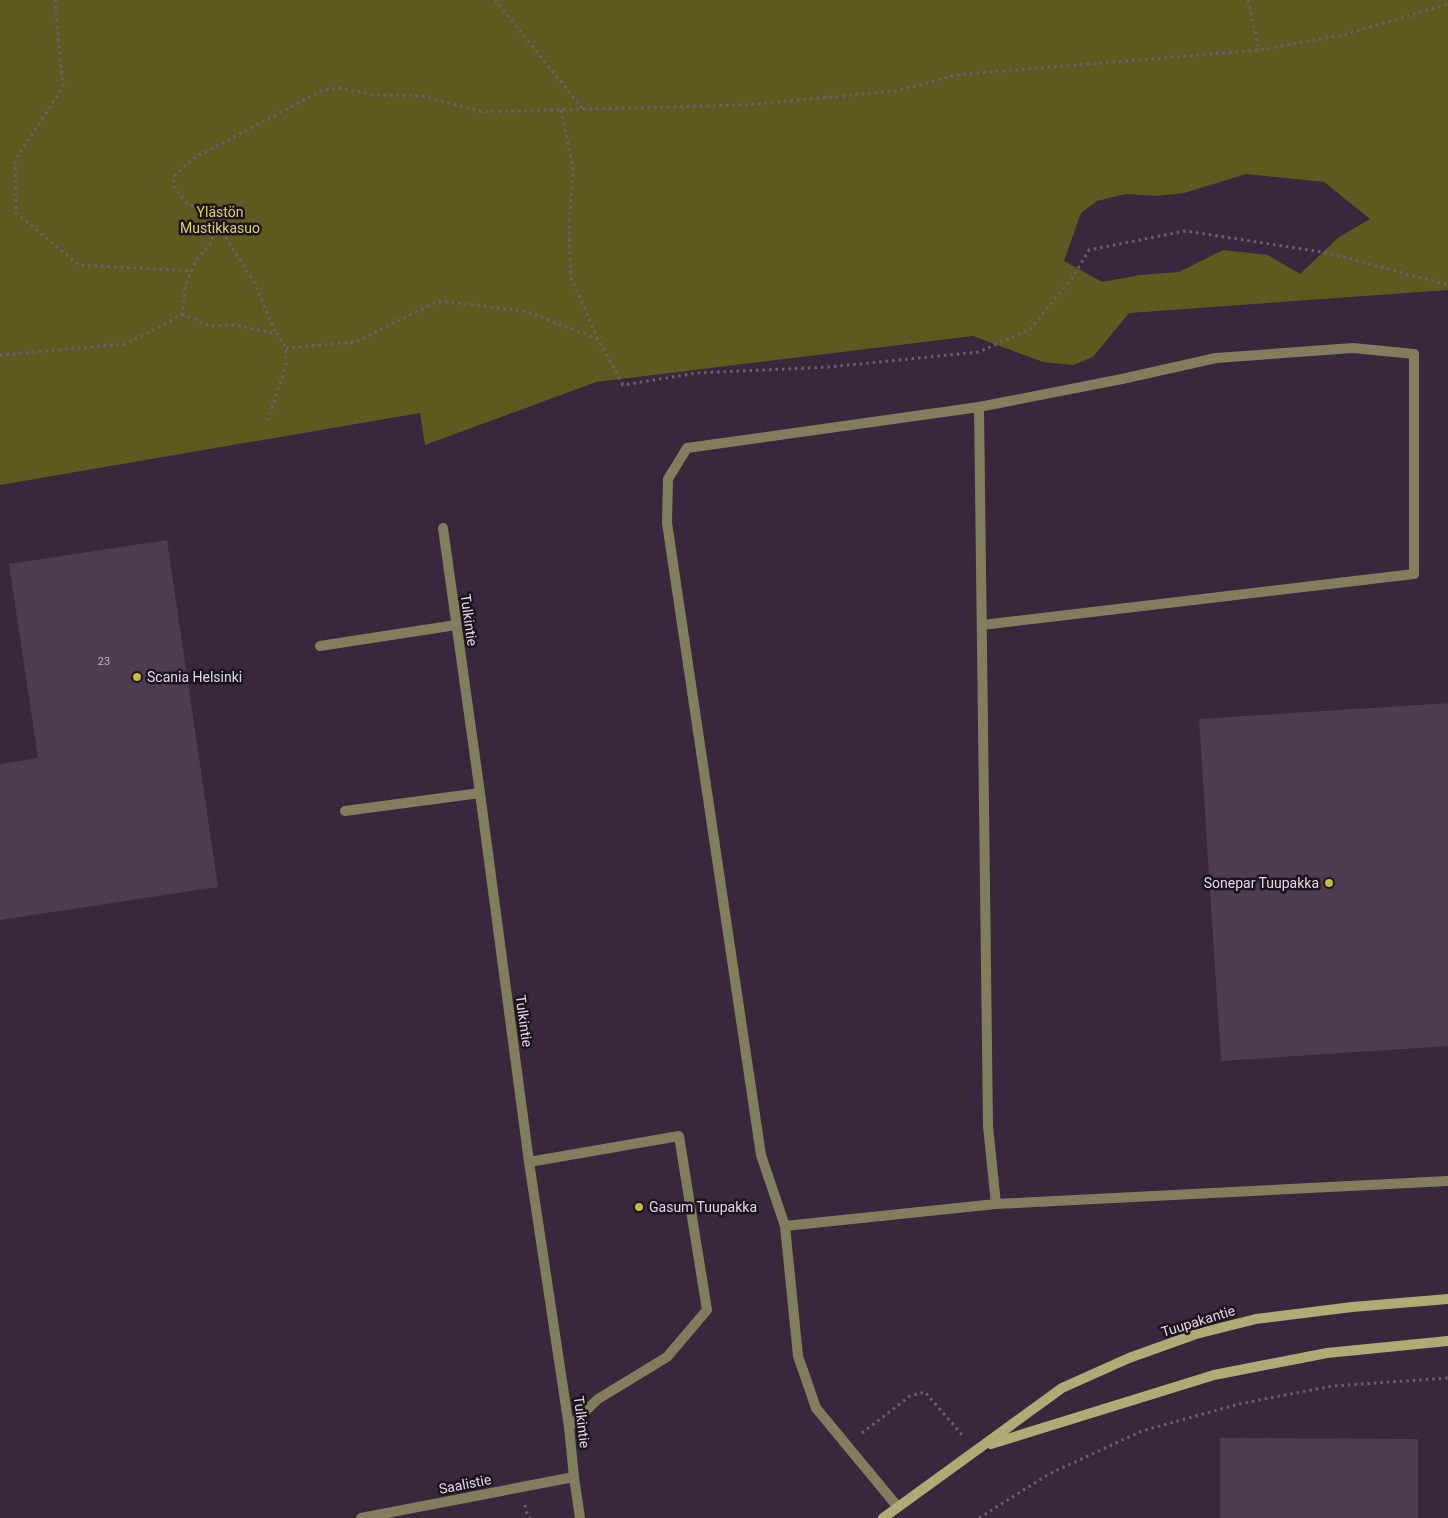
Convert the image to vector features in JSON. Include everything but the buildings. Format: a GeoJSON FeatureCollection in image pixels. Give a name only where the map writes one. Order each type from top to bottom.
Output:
{"type":"FeatureCollection","features":[{"type":"Feature","properties":{"kind":"main road","name":"Tuupakantie"},"geometry":{"type":"LineString","coordinates":[[883,1518],[1062,1388],[1129,1358],[1196,1334],[1256,1319],[1352,1307],[1448,1299]]}},
{"type":"Feature","properties":{"kind":"main road","name":"Tuupakantie"},"geometry":{"type":"LineString","coordinates":[[980,1449],[1214,1375],[1327,1353],[1448,1341]]}},
{"type":"Feature","properties":{"kind":"street"},"geometry":{"type":"LineString","coordinates":[[897,1506],[816,1408],[798,1356],[785,1226],[761,1155],[667,523],[668,479],[687,448],[979,407],[1122,379],[1216,358],[1352,348],[1414,354],[1414,574],[982,625]]}},
{"type":"Feature","properties":{"kind":"street"},"geometry":{"type":"LineString","coordinates":[[979,407],[988,1126],[996,1204]]}},
{"type":"Feature","properties":{"kind":"street","name":"Tulkintie"},"geometry":{"type":"LineString","coordinates":[[443,528],[529,1162],[569,1427],[580,1518]]}},
{"type":"Feature","properties":{"kind":"street"},"geometry":{"type":"LineString","coordinates":[[320,646],[456,625]]}},
{"type":"Feature","properties":{"kind":"street"},"geometry":{"type":"LineString","coordinates":[[345,811],[480,793]]}},
{"type":"Feature","properties":{"kind":"street"},"geometry":{"type":"LineString","coordinates":[[529,1162],[679,1136],[707,1310],[666,1357],[598,1399],[569,1427]]}},
{"type":"Feature","properties":{"kind":"street"},"geometry":{"type":"LineString","coordinates":[[785,1226],[996,1204],[1448,1181]]}},
{"type":"Feature","properties":{"kind":"street","name":"Saalistie"},"geometry":{"type":"LineString","coordinates":[[361,1518],[574,1477]]}},
{"type":"Feature","properties":{"kind":"path"},"geometry":{"type":"LineString","coordinates":[[55,0],[63,87],[16,160],[16,212],[79,265],[190,271]]}},
{"type":"Feature","properties":{"kind":"path"},"geometry":{"type":"LineString","coordinates":[[495,0],[583,109]]}},
{"type":"Feature","properties":{"kind":"path"},"geometry":{"type":"LineString","coordinates":[[1248,0],[1259,50]]}},
{"type":"Feature","properties":{"kind":"path"},"geometry":{"type":"LineString","coordinates":[[268,420],[286,366],[286,348],[277,334],[254,282],[215,221],[206,212],[187,203],[172,186],[174,176],[192,159],[324,90],[340,88],[373,95],[423,96],[483,112],[742,105],[896,92],[956,76],[1259,50],[1343,35],[1448,4]]}},
{"type":"Feature","properties":{"kind":"path"},"geometry":{"type":"LineString","coordinates":[[561,110],[573,168],[569,227],[571,278],[598,339],[623,385],[697,373],[829,367],[979,352],[1030,329],[1073,277],[1090,250],[1186,231],[1328,253],[1448,284]]}},
{"type":"Feature","properties":{"kind":"path"},"geometry":{"type":"LineString","coordinates":[[182,314],[186,283],[190,271],[196,260],[212,242],[215,221]]}},
{"type":"Feature","properties":{"kind":"path"},"geometry":{"type":"LineString","coordinates":[[286,348],[356,342],[438,301],[525,310],[598,339]]}},
{"type":"Feature","properties":{"kind":"path"},"geometry":{"type":"LineString","coordinates":[[182,314],[210,326],[234,324],[277,334]]}},
{"type":"Feature","properties":{"kind":"path"},"geometry":{"type":"LineString","coordinates":[[0,355],[125,344],[182,314]]}},
{"type":"Feature","properties":{"kind":"path"},"geometry":{"type":"LineString","coordinates":[[979,1518],[1049,1474],[1142,1431],[1239,1404],[1332,1386],[1448,1378]]}},
{"type":"Feature","properties":{"kind":"path"},"geometry":{"type":"LineString","coordinates":[[845,1445],[910,1396],[925,1392],[980,1449]]}},
{"type":"Feature","properties":{"kind":"green space","name":"Ylästön Mustikkasuo"},"geometry":{"type":"Polygon","coordinates":[[[0,0],[1448,0],[1448,290],[1129,313],[1093,357],[1073,365],[1043,362],[973,336],[596,382],[425,445],[420,413],[0,485],[0,0]],[[1246,174],[1184,193],[1156,196],[1126,194],[1097,201],[1081,213],[1064,261],[1102,282],[1140,275],[1179,272],[1223,250],[1268,255],[1300,274],[1339,237],[1370,219],[1324,182],[1246,174]]]}},
{"type":"Feature","properties":{"kind":"place","name":"Scania Helsinki"},"geometry":{"type":"Point","coordinates":[137,677]}},
{"type":"Feature","properties":{"kind":"place","name":"Sonepar Tuupakka"},"geometry":{"type":"Point","coordinates":[1329,883]}},
{"type":"Feature","properties":{"kind":"place","name":"Gasum Tuupakka"},"geometry":{"type":"Point","coordinates":[639,1207]}}]}
